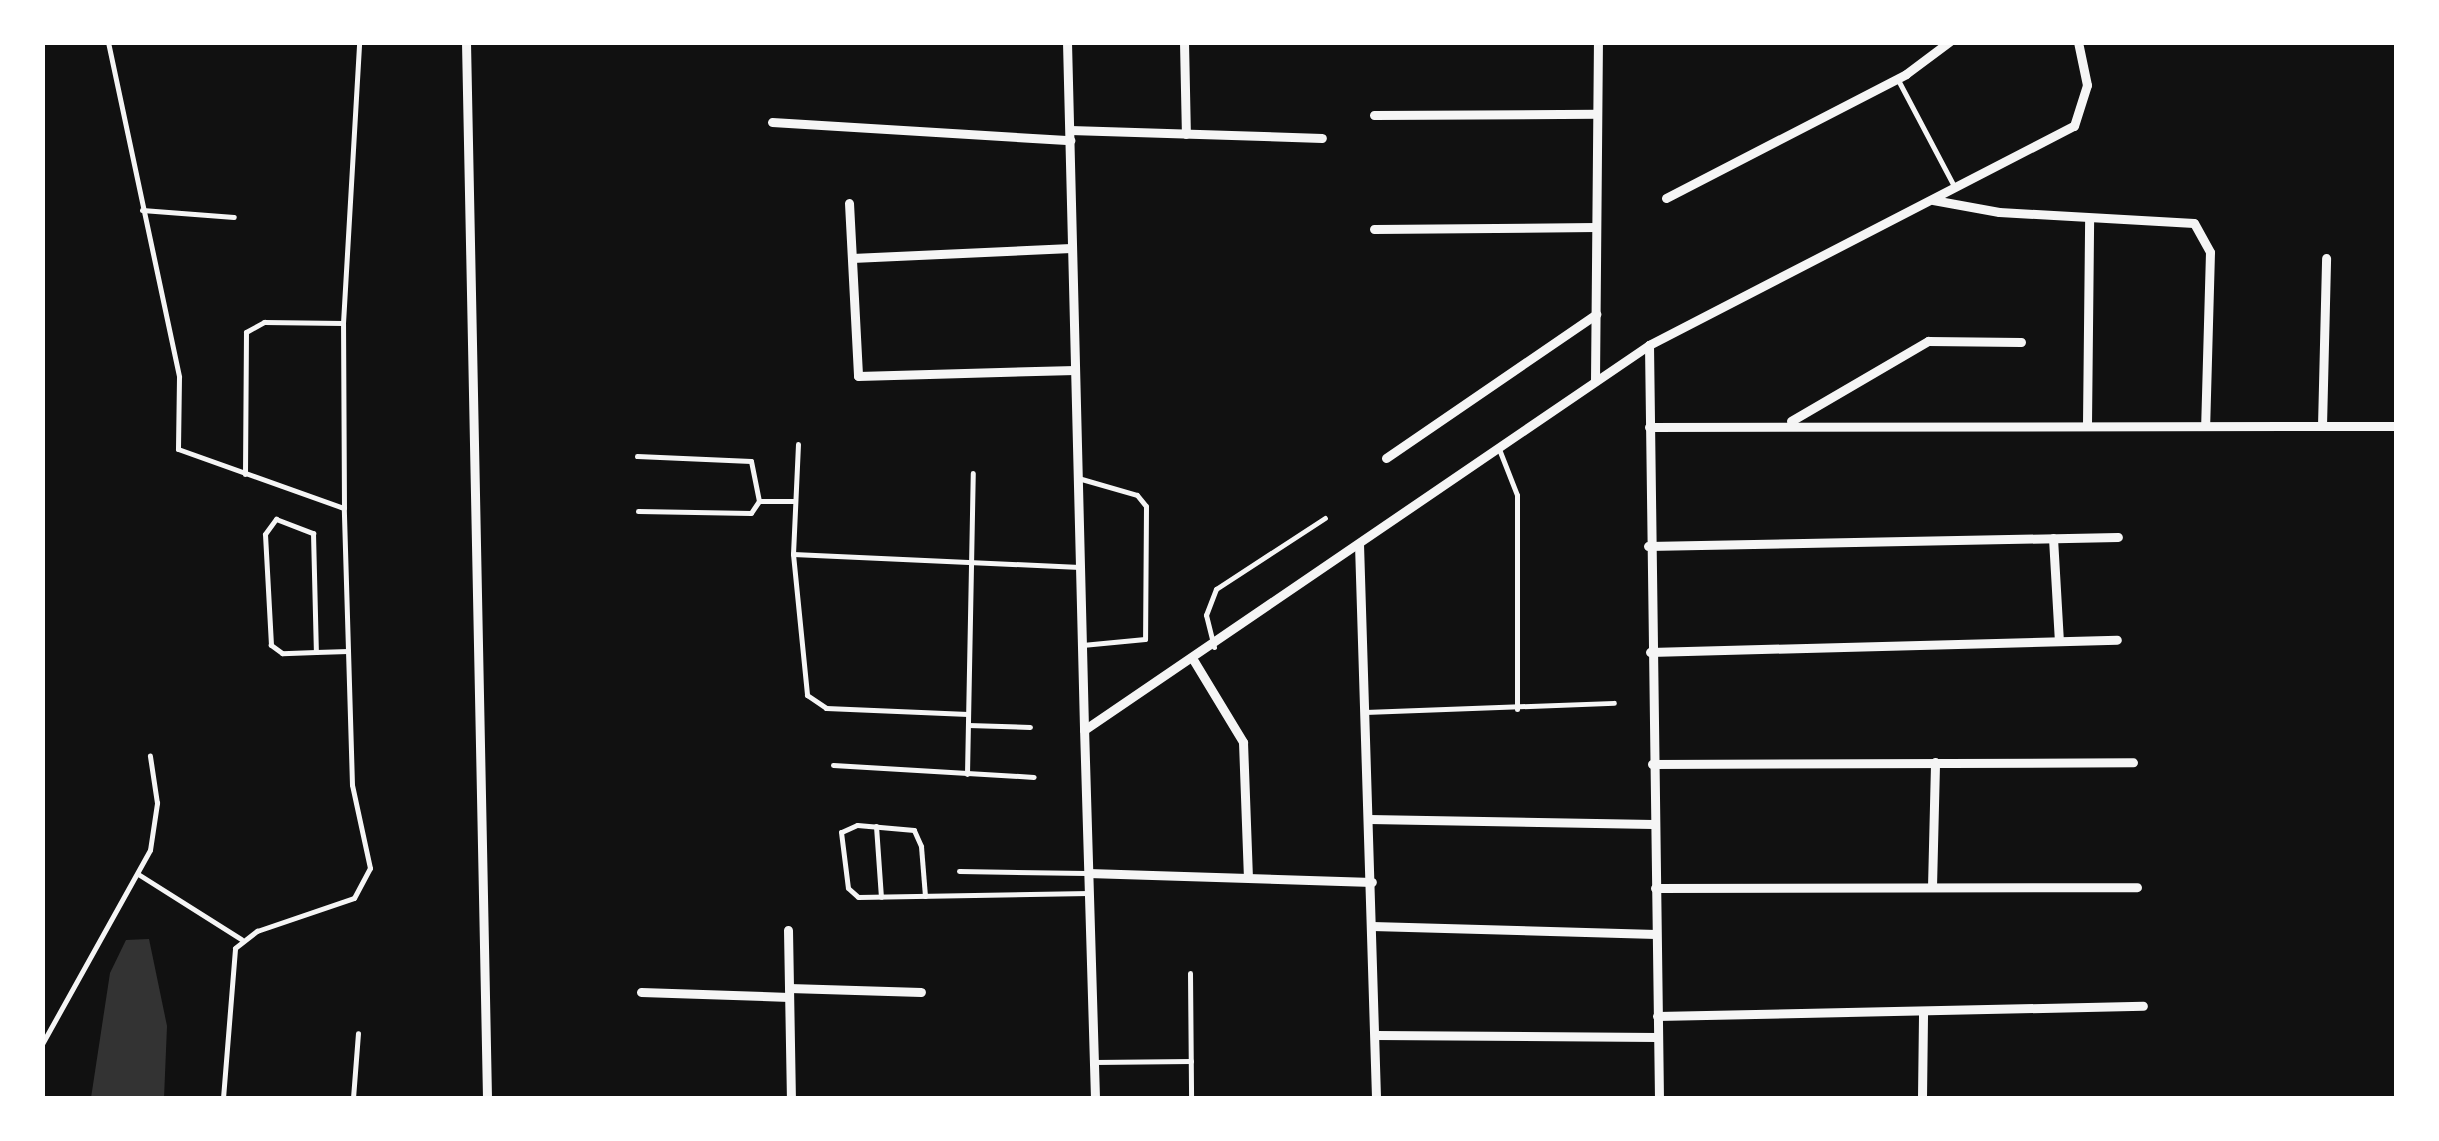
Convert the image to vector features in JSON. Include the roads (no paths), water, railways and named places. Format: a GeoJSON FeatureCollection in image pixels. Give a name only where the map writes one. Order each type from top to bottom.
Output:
{"type":"FeatureCollection","features":[{"type":"Feature","properties":{"kind":"street"},"geometry":{"type":"LineString","coordinates":[[466,42],[487,1098]]}},
{"type":"Feature","properties":{"kind":"street"},"geometry":{"type":"LineString","coordinates":[[1067,42],[1095,1098]]}},
{"type":"Feature","properties":{"kind":"street"},"geometry":{"type":"LineString","coordinates":[[1184,42],[1186,134]]}},
{"type":"Feature","properties":{"kind":"street"},"geometry":{"type":"LineString","coordinates":[[1595,381],[1598,42]]}},
{"type":"Feature","properties":{"kind":"street"},"geometry":{"type":"LineString","coordinates":[[1666,198],[1898,78],[1950,42]]}},
{"type":"Feature","properties":{"kind":"street"},"geometry":{"type":"LineString","coordinates":[[1084,730],[1194,661],[1498,446],[1649,345],[2074,126],[2086,85],[2078,42]]}},
{"type":"Feature","properties":{"kind":"street"},"geometry":{"type":"LineString","coordinates":[[1374,115],[1597,114]]}},
{"type":"Feature","properties":{"kind":"street"},"geometry":{"type":"LineString","coordinates":[[772,122],[1070,135],[1322,138]]}},
{"type":"Feature","properties":{"kind":"street"},"geometry":{"type":"LineString","coordinates":[[1933,200],[2089,219],[2182,218],[2203,231],[2210,252],[2205,426]]}},
{"type":"Feature","properties":{"kind":"street"},"geometry":{"type":"LineString","coordinates":[[849,203],[858,376],[1075,370]]}},
{"type":"Feature","properties":{"kind":"street"},"geometry":{"type":"LineString","coordinates":[[2087,424],[2089,219]]}},
{"type":"Feature","properties":{"kind":"street"},"geometry":{"type":"LineString","coordinates":[[1374,228],[1596,227]]}},
{"type":"Feature","properties":{"kind":"street"},"geometry":{"type":"LineString","coordinates":[[852,258],[1072,248]]}},
{"type":"Feature","properties":{"kind":"street"},"geometry":{"type":"LineString","coordinates":[[2322,426],[2326,258]]}},
{"type":"Feature","properties":{"kind":"street"},"geometry":{"type":"LineString","coordinates":[[1386,458],[1596,314]]}},
{"type":"Feature","properties":{"kind":"street"},"geometry":{"type":"LineString","coordinates":[[1788,423],[1928,342],[2022,342]]}},
{"type":"Feature","properties":{"kind":"street"},"geometry":{"type":"LineString","coordinates":[[1649,345],[1648,546],[1659,1098]]}},
{"type":"Feature","properties":{"kind":"street"},"geometry":{"type":"LineString","coordinates":[[1649,427],[1788,423],[2396,426]]}},
{"type":"Feature","properties":{"kind":"street"},"geometry":{"type":"LineString","coordinates":[[1648,546],[2118,537]]}},
{"type":"Feature","properties":{"kind":"street"},"geometry":{"type":"LineString","coordinates":[[2053,538],[2058,641]]}},
{"type":"Feature","properties":{"kind":"street"},"geometry":{"type":"LineString","coordinates":[[1359,544],[1376,1098]]}},
{"type":"Feature","properties":{"kind":"street"},"geometry":{"type":"LineString","coordinates":[[1650,652],[2117,640]]}},
{"type":"Feature","properties":{"kind":"street"},"geometry":{"type":"LineString","coordinates":[[1194,661],[1243,742],[1248,876]]}},
{"type":"Feature","properties":{"kind":"street"},"geometry":{"type":"LineString","coordinates":[[1932,887],[1936,762]]}},
{"type":"Feature","properties":{"kind":"street"},"geometry":{"type":"LineString","coordinates":[[1652,764],[2133,762]]}},
{"type":"Feature","properties":{"kind":"street"},"geometry":{"type":"LineString","coordinates":[[1369,819],[1654,824]]}},
{"type":"Feature","properties":{"kind":"street"},"geometry":{"type":"LineString","coordinates":[[1088,873],[1372,882]]}},
{"type":"Feature","properties":{"kind":"street"},"geometry":{"type":"LineString","coordinates":[[1655,888],[2138,886]]}},
{"type":"Feature","properties":{"kind":"street"},"geometry":{"type":"LineString","coordinates":[[1372,926],[1656,934]]}},
{"type":"Feature","properties":{"kind":"street"},"geometry":{"type":"LineString","coordinates":[[788,930],[791,1098]]}},
{"type":"Feature","properties":{"kind":"street"},"geometry":{"type":"LineString","coordinates":[[641,992],[922,992]]}},
{"type":"Feature","properties":{"kind":"street"},"geometry":{"type":"LineString","coordinates":[[1657,1016],[2143,1006]]}},
{"type":"Feature","properties":{"kind":"street"},"geometry":{"type":"LineString","coordinates":[[1922,1098],[1923,1011]]}},
{"type":"Feature","properties":{"kind":"street"},"geometry":{"type":"LineString","coordinates":[[1374,1035],[1658,1038]]}},
{"type":"Feature","properties":{"kind":"lane"},"geometry":{"type":"LineString","coordinates":[[108,42],[179,378],[178,449],[344,508]]}},
{"type":"Feature","properties":{"kind":"lane"},"geometry":{"type":"LineString","coordinates":[[138,874],[241,939],[326,912],[366,886],[369,851],[352,785],[344,508],[344,323],[359,42]]}},
{"type":"Feature","properties":{"kind":"lane"},"geometry":{"type":"LineString","coordinates":[[1898,78],[1954,187]]}},
{"type":"Feature","properties":{"kind":"lane"},"geometry":{"type":"LineString","coordinates":[[142,210],[234,217]]}},
{"type":"Feature","properties":{"kind":"lane"},"geometry":{"type":"LineString","coordinates":[[245,474],[246,332],[264,322],[344,323]]}},
{"type":"Feature","properties":{"kind":"lane"},"geometry":{"type":"LineString","coordinates":[[798,444],[794,554],[802,678],[816,704],[968,714]]}},
{"type":"Feature","properties":{"kind":"lane"},"geometry":{"type":"LineString","coordinates":[[1498,446],[1517,494],[1517,709]]}},
{"type":"Feature","properties":{"kind":"lane"},"geometry":{"type":"LineString","coordinates":[[637,456],[751,461],[759,501],[751,513],[638,511]]}},
{"type":"Feature","properties":{"kind":"lane"},"geometry":{"type":"LineString","coordinates":[[966,774],[973,473]]}},
{"type":"Feature","properties":{"kind":"lane"},"geometry":{"type":"LineString","coordinates":[[1078,478],[1137,496],[1146,506],[1146,639],[1082,646]]}},
{"type":"Feature","properties":{"kind":"lane"},"geometry":{"type":"LineString","coordinates":[[759,501],[794,501]]}},
{"type":"Feature","properties":{"kind":"lane"},"geometry":{"type":"LineString","coordinates":[[1214,647],[1206,615],[1216,589],[1326,518]]}},
{"type":"Feature","properties":{"kind":"lane"},"geometry":{"type":"LineString","coordinates":[[316,652],[314,532],[276,519],[265,534],[271,646],[282,653],[348,652]]}},
{"type":"Feature","properties":{"kind":"lane"},"geometry":{"type":"LineString","coordinates":[[794,554],[1080,568]]}},
{"type":"Feature","properties":{"kind":"lane"},"geometry":{"type":"LineString","coordinates":[[1366,712],[1614,704]]}},
{"type":"Feature","properties":{"kind":"lane"},"geometry":{"type":"LineString","coordinates":[[967,724],[1030,727]]}},
{"type":"Feature","properties":{"kind":"lane"},"geometry":{"type":"LineString","coordinates":[[42,1044],[65,993],[138,874],[156,830],[150,756]]}},
{"type":"Feature","properties":{"kind":"lane"},"geometry":{"type":"LineString","coordinates":[[833,765],[1034,777]]}},
{"type":"Feature","properties":{"kind":"lane"},"geometry":{"type":"LineString","coordinates":[[925,896],[918,834],[909,827],[847,826],[841,840],[852,895],[881,897],[925,896],[1089,892]]}},
{"type":"Feature","properties":{"kind":"lane"},"geometry":{"type":"LineString","coordinates":[[876,826],[881,897]]}},
{"type":"Feature","properties":{"kind":"lane"},"geometry":{"type":"LineString","coordinates":[[959,872],[1088,873]]}},
{"type":"Feature","properties":{"kind":"lane"},"geometry":{"type":"LineString","coordinates":[[224,1098],[228,982],[241,939]]}},
{"type":"Feature","properties":{"kind":"lane"},"geometry":{"type":"LineString","coordinates":[[1190,973],[1191,1098]]}},
{"type":"Feature","properties":{"kind":"lane"},"geometry":{"type":"LineString","coordinates":[[353,1098],[358,1034]]}},
{"type":"Feature","properties":{"kind":"lane"},"geometry":{"type":"LineString","coordinates":[[1094,1062],[1191,1061]]}}]}
